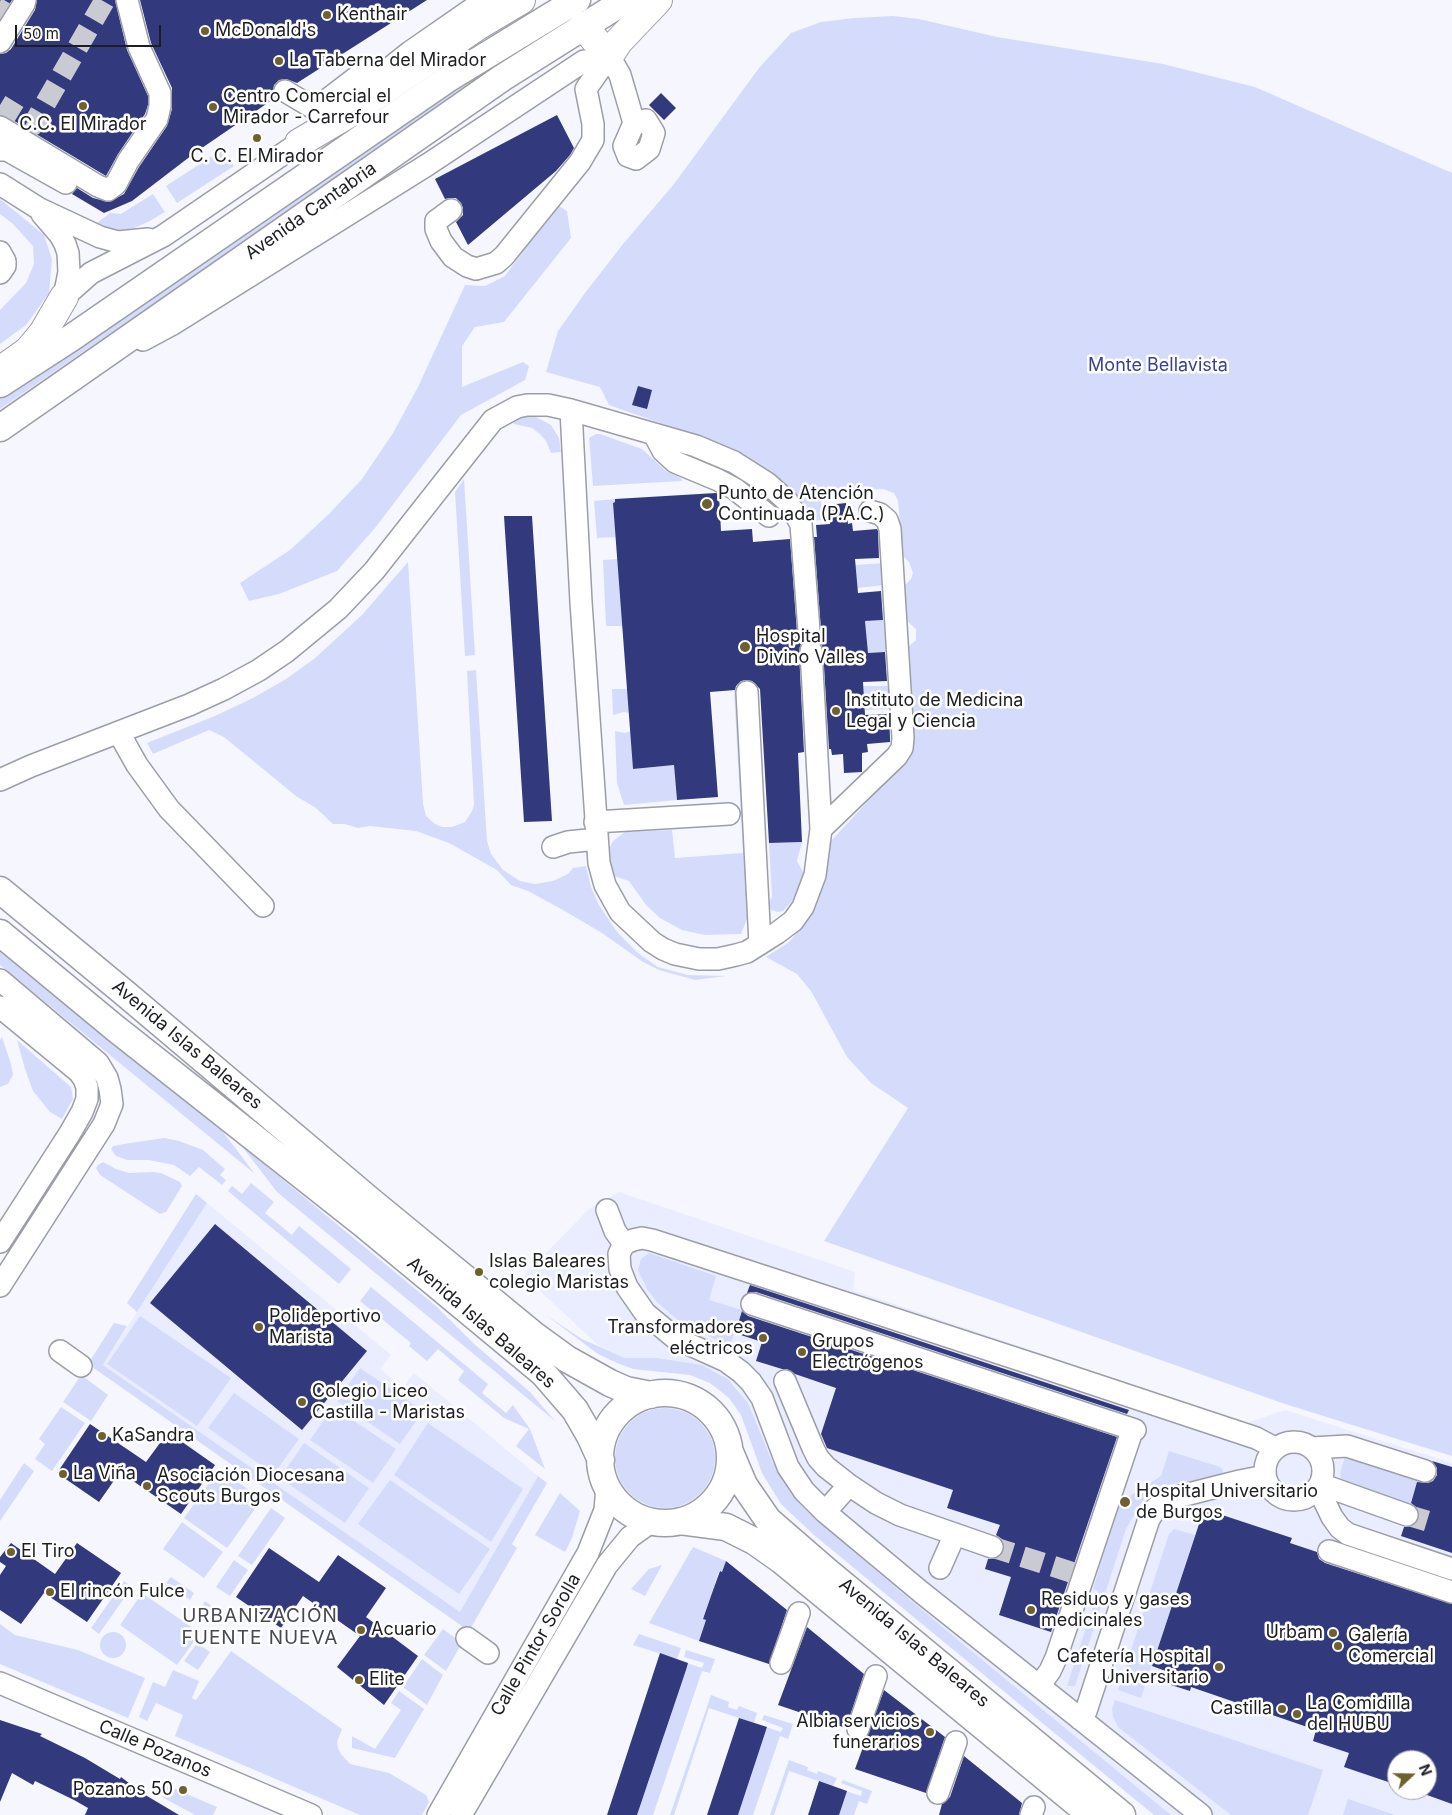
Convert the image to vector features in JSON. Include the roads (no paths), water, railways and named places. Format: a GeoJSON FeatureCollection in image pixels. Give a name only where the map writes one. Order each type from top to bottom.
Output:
{"type":"FeatureCollection","features":[{"type":"Feature","properties":{"kind":"highway"},"geometry":{"type":"LineString","coordinates":[[299,144],[355,110],[479,25],[521,0]]}},
{"type":"Feature","properties":{"kind":"highway"},"geometry":{"type":"LineString","coordinates":[[583,26],[596,59],[619,41],[658,0]]}},
{"type":"Feature","properties":{"kind":"highway"},"geometry":{"type":"LineString","coordinates":[[0,371],[28,351],[43,334],[64,297]]}},
{"type":"Feature","properties":{"kind":"main road","name":"Avenida Cantabria"},"geometry":{"type":"LineString","coordinates":[[0,384],[71,338],[446,80],[577,0]]}},
{"type":"Feature","properties":{"kind":"main road","name":"Avenida Cantabria"},"geometry":{"type":"LineString","coordinates":[[0,428],[502,78],[626,0]]}},
{"type":"Feature","properties":{"kind":"main road","name":"Avenida Islas Baleares"},"geometry":{"type":"LineString","coordinates":[[0,890],[127,995],[543,1373],[575,1410],[601,1460]]}},
{"type":"Feature","properties":{"kind":"main road","name":"Avenida Islas Baleares"},"geometry":{"type":"LineString","coordinates":[[0,914],[367,1213]]}},
{"type":"Feature","properties":{"kind":"main road","name":"Avenida Islas Baleares"},"geometry":{"type":"LineString","coordinates":[[0,933],[122,1035],[534,1335],[567,1358],[610,1383],[626,1390],[652,1395]]}},
{"type":"Feature","properties":{"kind":"main road"},"geometry":{"type":"LineString","coordinates":[[673,1394],[686,1397],[710,1411],[719,1422],[726,1436],[730,1452],[730,1465],[727,1477],[717,1498],[700,1513],[680,1521],[651,1522],[635,1516],[621,1506],[607,1487],[602,1474],[602,1444],[607,1429],[625,1408],[639,1398],[652,1395],[673,1394]]}},
{"type":"Feature","properties":{"kind":"main road","name":"Avenida Islas Baleares"},"geometry":{"type":"LineString","coordinates":[[730,1452],[744,1485],[768,1520],[1122,1815]]}},
{"type":"Feature","properties":{"kind":"main road","name":"Avenida Islas Baleares"},"geometry":{"type":"LineString","coordinates":[[680,1521],[726,1527],[768,1550],[1091,1815]]}},
{"type":"Feature","properties":{"kind":"street"},"geometry":{"type":"LineString","coordinates":[[0,42],[25,0]]}},
{"type":"Feature","properties":{"kind":"street"},"geometry":{"type":"LineString","coordinates":[[0,127],[98,186],[108,190],[116,184],[156,119],[160,106],[160,92],[139,47],[127,0]]}},
{"type":"Feature","properties":{"kind":"street"},"geometry":{"type":"LineString","coordinates":[[285,91],[315,110],[415,31],[460,0]]}},
{"type":"Feature","properties":{"kind":"street"},"geometry":{"type":"LineString","coordinates":[[64,297],[91,273],[162,236],[299,144],[341,106],[410,52],[485,0]]}},
{"type":"Feature","properties":{"kind":"street"},"geometry":{"type":"LineString","coordinates":[[596,59],[620,75],[634,123]]}},
{"type":"Feature","properties":{"kind":"street"},"geometry":{"type":"LineString","coordinates":[[451,210],[436,221],[436,229],[441,241],[453,257],[467,266],[476,269],[496,263],[504,256],[580,162],[593,140],[593,124],[586,89],[596,59]]}},
{"type":"Feature","properties":{"kind":"street"},"geometry":{"type":"LineString","coordinates":[[91,364],[128,348],[171,325],[596,59]]}},
{"type":"Feature","properties":{"kind":"street"},"geometry":{"type":"LineString","coordinates":[[0,150],[7,150],[93,199],[102,201],[111,199],[124,190],[132,172],[135,153]]}},
{"type":"Feature","properties":{"kind":"street"},"geometry":{"type":"LineString","coordinates":[[1,184],[38,208],[100,238],[118,242],[162,236]]}},
{"type":"Feature","properties":{"kind":"street"},"geometry":{"type":"LineString","coordinates":[[38,208],[60,234],[65,244],[69,272],[64,297]]}},
{"type":"Feature","properties":{"kind":"street"},"geometry":{"type":"LineString","coordinates":[[0,252],[5,261],[5,266],[0,272]]}},
{"type":"Feature","properties":{"kind":"street"},"geometry":{"type":"LineString","coordinates":[[0,780],[224,690],[259,670],[313,631],[338,609],[374,571],[493,420],[511,410],[527,405],[548,405],[571,410],[604,418],[696,446],[734,462],[767,483],[787,500],[801,524],[821,829],[815,875],[803,907],[792,921],[760,944],[747,952],[718,959],[699,959],[675,954],[652,942],[620,912],[602,876],[596,831],[571,410]]}},
{"type":"Feature","properties":{"kind":"street"},"geometry":{"type":"LineString","coordinates":[[654,434],[663,451],[676,462],[735,489],[768,516]]}},
{"type":"Feature","properties":{"kind":"street"},"geometry":{"type":"LineString","coordinates":[[821,829],[902,748],[903,738],[890,529],[887,520],[880,514],[870,511]]}},
{"type":"Feature","properties":{"kind":"street"},"geometry":{"type":"LineString","coordinates":[[747,692],[760,944]]}},
{"type":"Feature","properties":{"kind":"street"},"geometry":{"type":"LineString","coordinates":[[119,733],[137,765],[169,809],[263,906]]}},
{"type":"Feature","properties":{"kind":"street"},"geometry":{"type":"LineString","coordinates":[[553,846],[596,831],[729,814]]}},
{"type":"Feature","properties":{"kind":"street"},"geometry":{"type":"LineString","coordinates":[[0,980],[98,1063],[107,1078],[112,1104],[104,1124],[0,1286]]}},
{"type":"Feature","properties":{"kind":"street"},"geometry":{"type":"LineString","coordinates":[[0,1007],[79,1072],[87,1086],[87,1098],[84,1108],[54,1159],[0,1242]]}},
{"type":"Feature","properties":{"kind":"street"},"geometry":{"type":"LineString","coordinates":[[54,1159],[73,1172]]}},
{"type":"Feature","properties":{"kind":"street"},"geometry":{"type":"LineString","coordinates":[[606,1210],[615,1231],[624,1244]]}},
{"type":"Feature","properties":{"kind":"street"},"geometry":{"type":"LineString","coordinates":[[1201,1815],[825,1512],[804,1491],[788,1467],[762,1398],[751,1382],[726,1361],[675,1338],[645,1313],[627,1287],[620,1269],[618,1254],[624,1244],[633,1240],[642,1238],[652,1240],[1089,1382],[1256,1438],[1275,1448]]}},
{"type":"Feature","properties":{"kind":"street"},"geometry":{"type":"LineString","coordinates":[[752,1304],[1132,1434],[1078,1575],[1056,1658],[1050,1671],[1039,1686]]}},
{"type":"Feature","properties":{"kind":"street"},"geometry":{"type":"LineString","coordinates":[[60,1351],[81,1366]]}},
{"type":"Feature","properties":{"kind":"street"},"geometry":{"type":"LineString","coordinates":[[784,1380],[818,1458],[826,1467],[876,1503],[900,1515],[992,1547]]}},
{"type":"Feature","properties":{"kind":"street"},"geometry":{"type":"LineString","coordinates":[[1290,1442],[1298,1442],[1312,1448],[1318,1454],[1323,1469],[1323,1477],[1319,1486],[1312,1494],[1305,1498],[1288,1500],[1273,1492],[1265,1476],[1266,1461],[1275,1448],[1290,1442]]}},
{"type":"Feature","properties":{"kind":"street"},"geometry":{"type":"LineString","coordinates":[[1312,1448],[1347,1446],[1424,1471]]}},
{"type":"Feature","properties":{"kind":"street"},"geometry":{"type":"LineString","coordinates":[[1080,1719],[1086,1711],[1149,1519],[1156,1508],[1169,1499],[1240,1480],[1265,1476]]}},
{"type":"Feature","properties":{"kind":"street"},"geometry":{"type":"LineString","coordinates":[[825,1512],[849,1485]]}},
{"type":"Feature","properties":{"kind":"street"},"geometry":{"type":"LineString","coordinates":[[1319,1486],[1407,1515]]}},
{"type":"Feature","properties":{"kind":"street"},"geometry":{"type":"LineString","coordinates":[[1319,1486],[1332,1517],[1340,1528],[1348,1534],[1452,1569]]}},
{"type":"Feature","properties":{"kind":"street","name":"Calle Pintor Sorolla"},"geometry":{"type":"LineString","coordinates":[[453,1808],[588,1553],[605,1510],[607,1487]]}},
{"type":"Feature","properties":{"kind":"street","name":"Calle Pintor Sorolla"},"geometry":{"type":"LineString","coordinates":[[453,1808],[606,1565],[630,1537],[651,1522]]}},
{"type":"Feature","properties":{"kind":"street"},"geometry":{"type":"LineString","coordinates":[[940,1568],[955,1534]]}},
{"type":"Feature","properties":{"kind":"street"},"geometry":{"type":"LineString","coordinates":[[1329,1551],[1452,1592]]}},
{"type":"Feature","properties":{"kind":"street"},"geometry":{"type":"LineString","coordinates":[[781,1663],[798,1613]]}},
{"type":"Feature","properties":{"kind":"street"},"geometry":{"type":"LineString","coordinates":[[467,1638],[488,1653]]}},
{"type":"Feature","properties":{"kind":"street"},"geometry":{"type":"LineString","coordinates":[[858,1729],[876,1676]]}},
{"type":"Feature","properties":{"kind":"street","name":"Calle Pozanos"},"geometry":{"type":"LineString","coordinates":[[0,1683],[310,1815]]}},
{"type":"Feature","properties":{"kind":"street","name":"Calle Pozanos"},"geometry":{"type":"LineString","coordinates":[[0,1698],[278,1815]]}},
{"type":"Feature","properties":{"kind":"street"},"geometry":{"type":"LineString","coordinates":[[938,1794],[956,1742]]}},
{"type":"Feature","properties":{"kind":"tunnel"},"geometry":{"type":"LineString","coordinates":[[0,22],[13,0]]}},
{"type":"Feature","properties":{"kind":"tunnel"},"geometry":{"type":"LineString","coordinates":[[0,105],[33,125],[105,0]]}},
{"type":"Feature","properties":{"kind":"tunnel"},"geometry":{"type":"LineString","coordinates":[[1407,1515],[1427,1521]]}},
{"type":"Feature","properties":{"kind":"tunnel"},"geometry":{"type":"LineString","coordinates":[[992,1547],[1074,1573]]}},
{"type":"Feature","properties":{"kind":"place","name":"Kenthair"},"geometry":{"type":"Point","coordinates":[327,15]}},
{"type":"Feature","properties":{"kind":"place","name":"McDonald's"},"geometry":{"type":"Point","coordinates":[205,31]}},
{"type":"Feature","properties":{"kind":"place","name":"La Taberna del Mirador"},"geometry":{"type":"Point","coordinates":[279,61]}},
{"type":"Feature","properties":{"kind":"place","name":"C.C. El Mirador"},"geometry":{"type":"Point","coordinates":[83,106]}},
{"type":"Feature","properties":{"kind":"place","name":"Centro Comercial el Mirador - Carrefour"},"geometry":{"type":"Point","coordinates":[213,107]}},
{"type":"Feature","properties":{"kind":"place","name":"C. C. El Mirador"},"geometry":{"type":"Point","coordinates":[257,138]}},
{"type":"Feature","properties":{"kind":"place","name":"Punto de Atención Continuada (P.A.C.)"},"geometry":{"type":"Point","coordinates":[707,504]}},
{"type":"Feature","properties":{"kind":"place","name":"Hospital Divino Valles"},"geometry":{"type":"Point","coordinates":[745,647]}},
{"type":"Feature","properties":{"kind":"place","name":"Instituto de Medicina Legal y Ciencia"},"geometry":{"type":"Point","coordinates":[836,711]}},
{"type":"Feature","properties":{"kind":"place","name":"Islas Baleares colegio Maristas"},"geometry":{"type":"Point","coordinates":[479,1272]}},
{"type":"Feature","properties":{"kind":"place","name":"Polideportivo Marista"},"geometry":{"type":"Point","coordinates":[259,1327]}},
{"type":"Feature","properties":{"kind":"place","name":"Transformadores eléctricos"},"geometry":{"type":"Point","coordinates":[763,1338]}},
{"type":"Feature","properties":{"kind":"place","name":"Grupos Electrógenos"},"geometry":{"type":"Point","coordinates":[802,1352]}},
{"type":"Feature","properties":{"kind":"place","name":"Colegio Liceo Castilla - Maristas"},"geometry":{"type":"Point","coordinates":[302,1402]}},
{"type":"Feature","properties":{"kind":"place","name":"KaSandra"},"geometry":{"type":"Point","coordinates":[102,1436]}},
{"type":"Feature","properties":{"kind":"place","name":"La Viña"},"geometry":{"type":"Point","coordinates":[63,1474]}},
{"type":"Feature","properties":{"kind":"place","name":"Asociación Diocesana Scouts Burgos"},"geometry":{"type":"Point","coordinates":[147,1486]}},
{"type":"Feature","properties":{"kind":"place","name":"Hospital Universitario de Burgos"},"geometry":{"type":"Point","coordinates":[1125,1502]}},
{"type":"Feature","properties":{"kind":"place","name":"El Tiro"},"geometry":{"type":"Point","coordinates":[11,1552]}},
{"type":"Feature","properties":{"kind":"place","name":"El rincón Fulce"},"geometry":{"type":"Point","coordinates":[50,1592]}},
{"type":"Feature","properties":{"kind":"place","name":"Residuos y gases medicinales"},"geometry":{"type":"Point","coordinates":[1031,1610]}},
{"type":"Feature","properties":{"kind":"place","name":"Acuario"},"geometry":{"type":"Point","coordinates":[361,1630]}},
{"type":"Feature","properties":{"kind":"place","name":"Urbam"},"geometry":{"type":"Point","coordinates":[1333,1633]}},
{"type":"Feature","properties":{"kind":"place","name":"Galería Comercial"},"geometry":{"type":"Point","coordinates":[1338,1646]}},
{"type":"Feature","properties":{"kind":"place","name":"Cafetería Hospital Universitario"},"geometry":{"type":"Point","coordinates":[1219,1667]}},
{"type":"Feature","properties":{"kind":"place","name":"Elite"},"geometry":{"type":"Point","coordinates":[359,1680]}},
{"type":"Feature","properties":{"kind":"place","name":"Castilla"},"geometry":{"type":"Point","coordinates":[1282,1709]}},
{"type":"Feature","properties":{"kind":"place","name":"La Comidilla del HUBU"},"geometry":{"type":"Point","coordinates":[1297,1714]}},
{"type":"Feature","properties":{"kind":"place","name":"Albia servicios funerarios"},"geometry":{"type":"Point","coordinates":[930,1732]}},
{"type":"Feature","properties":{"kind":"place","name":"Pozanos 50"},"geometry":{"type":"Point","coordinates":[183,1790]}},
{"type":"Feature","properties":{"kind":"district","name":"URBANIZACIÓN FUENTE NUEVA"},"geometry":{"type":"Point","coordinates":[260,1627]}},
{"type":"Feature","properties":{"kind":"park label","name":"Monte Bellavista"},"geometry":{"type":"Point","coordinates":[1158,366]}}]}
